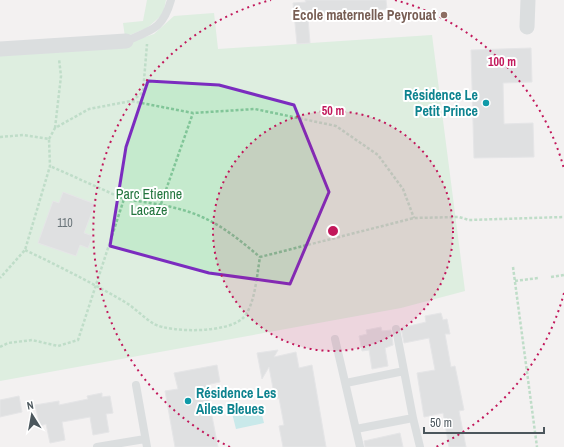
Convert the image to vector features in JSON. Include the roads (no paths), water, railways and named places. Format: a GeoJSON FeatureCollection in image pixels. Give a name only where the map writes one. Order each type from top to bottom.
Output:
{"type":"FeatureCollection","features":[{"type":"Feature","properties":{"kind":"street"},"geometry":{"type":"LineString","coordinates":[[527,27],[528,0]]}},
{"type":"Feature","properties":{"kind":"street"},"geometry":{"type":"LineString","coordinates":[[0,49],[126,41]]}},
{"type":"Feature","properties":{"kind":"lane"},"geometry":{"type":"LineString","coordinates":[[126,41],[148,32],[162,22],[167,15],[171,0]]}},
{"type":"Feature","properties":{"kind":"lane"},"geometry":{"type":"LineString","coordinates":[[396,329],[420,447]]}},
{"type":"Feature","properties":{"kind":"lane"},"geometry":{"type":"LineString","coordinates":[[335,339],[360,447]]}},
{"type":"Feature","properties":{"kind":"lane"},"geometry":{"type":"LineString","coordinates":[[346,383],[404,371]]}},
{"type":"Feature","properties":{"kind":"lane"},"geometry":{"type":"LineString","coordinates":[[97,447],[146,443],[136,385]]}},
{"type":"Feature","properties":{"kind":"lane"},"geometry":{"type":"LineString","coordinates":[[356,429],[413,418]]}},
{"type":"Feature","properties":{"kind":"water"},"geometry":{"type":"Polygon","coordinates":[[[260,407],[264,423],[236,429],[232,413],[260,407]]]}},
{"type":"Feature","properties":{"kind":"place","name":"École maternelle Peyrouat"},"geometry":{"type":"Point","coordinates":[444,15]}},
{"type":"Feature","properties":{"kind":"place","name":"Résidence Le Petit Prince"},"geometry":{"type":"Point","coordinates":[486,103]}},
{"type":"Feature","properties":{"kind":"place","name":"Résidence Les Ailes Bleues"},"geometry":{"type":"Point","coordinates":[188,401]}},
{"type":"Feature","properties":{"kind":"park label","name":"Parc Etienne Lacaze"},"geometry":{"type":"Point","coordinates":[149,202]}}]}
